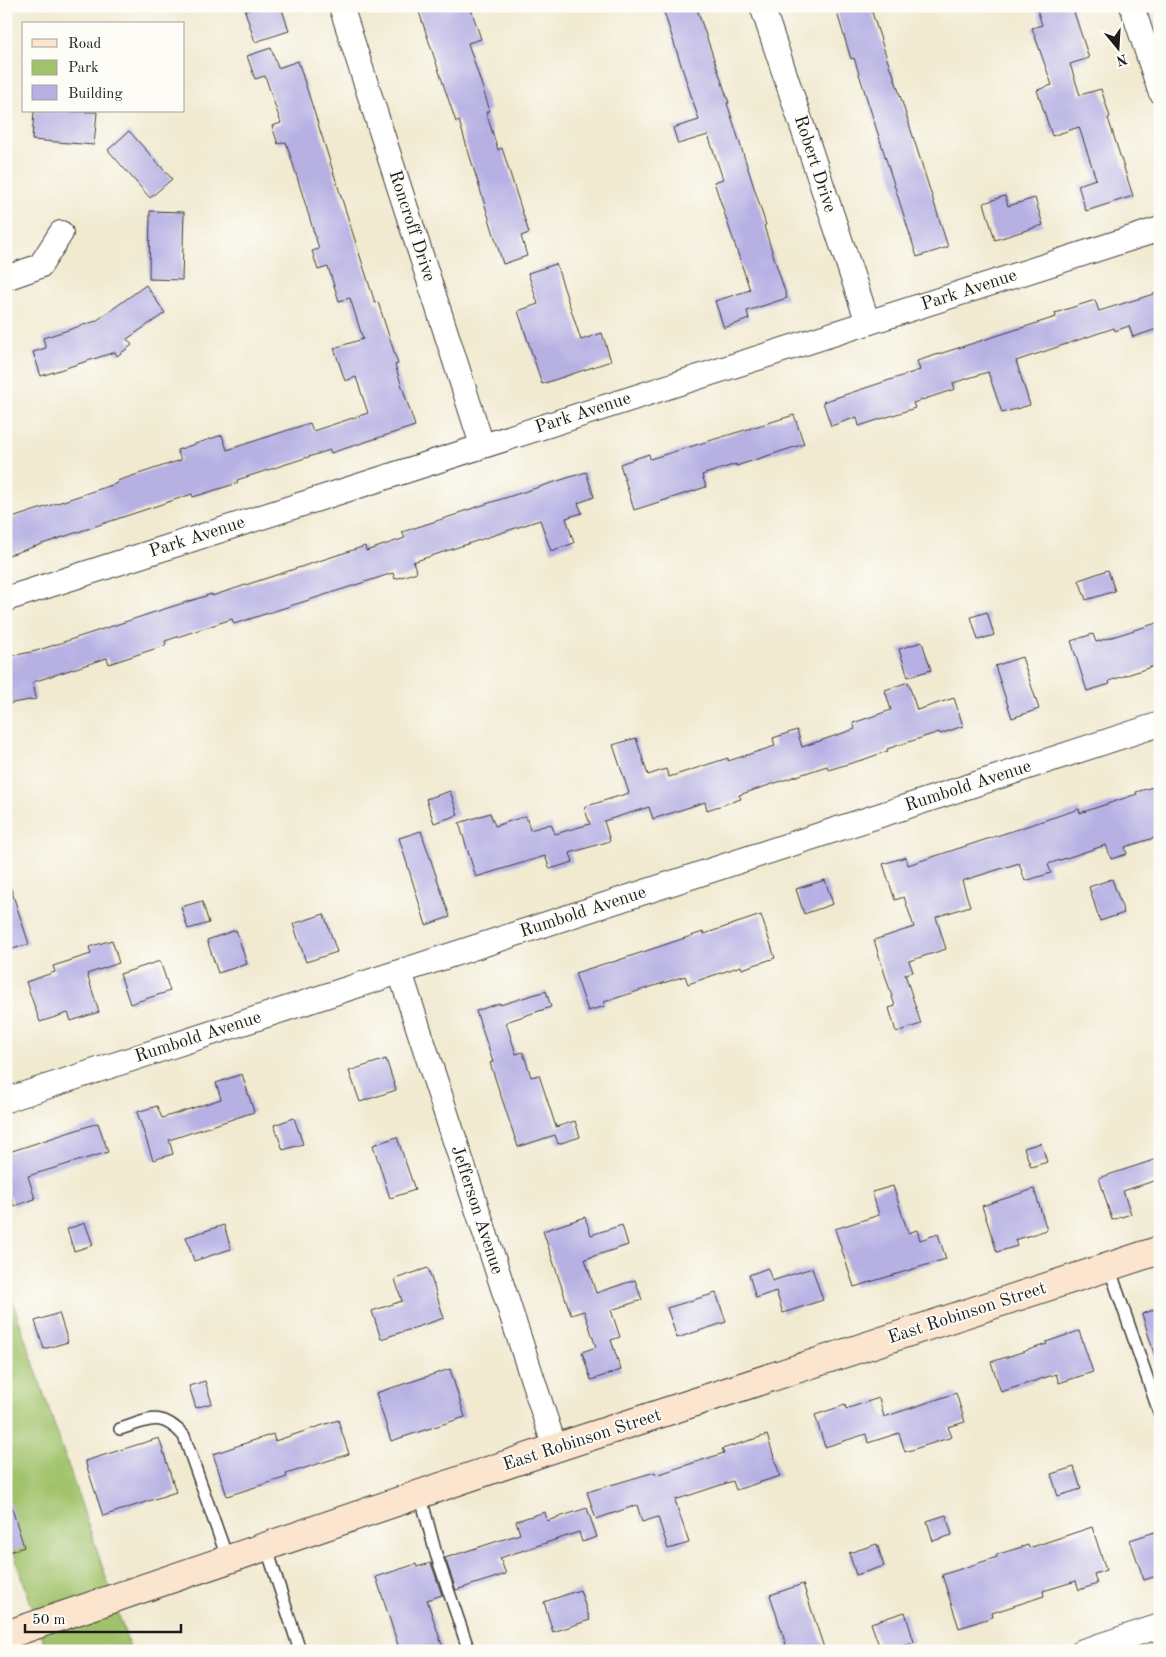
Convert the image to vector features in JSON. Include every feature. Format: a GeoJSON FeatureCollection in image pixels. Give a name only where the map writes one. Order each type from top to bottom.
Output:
{"type":"FeatureCollection","features":[{"type":"Feature","properties":{"kind":"street","name":"Roncroff Drive"},"geometry":{"type":"LineString","coordinates":[[341,6],[482,445]]}},
{"type":"Feature","properties":{"kind":"street","name":"Robert Drive"},"geometry":{"type":"LineString","coordinates":[[762,6],[868,323]]}},
{"type":"Feature","properties":{"kind":"street"},"geometry":{"type":"LineString","coordinates":[[1132,6],[1160,91]]}},
{"type":"Feature","properties":{"kind":"street","name":"Park Avenue"},"geometry":{"type":"LineString","coordinates":[[6,598],[1160,229]]}},
{"type":"Feature","properties":{"kind":"street"},"geometry":{"type":"LineString","coordinates":[[6,278],[40,266],[61,233]]}},
{"type":"Feature","properties":{"kind":"street","name":"Rumbold Avenue"},"geometry":{"type":"LineString","coordinates":[[6,1100],[1160,724]]}},
{"type":"Feature","properties":{"kind":"street","name":"Jefferson Avenue"},"geometry":{"type":"LineString","coordinates":[[400,972],[554,1448]]}},
{"type":"Feature","properties":{"kind":"street","name":"East Robinson Street"},"geometry":{"type":"LineString","coordinates":[[6,1635],[554,1448],[1160,1250]]}},
{"type":"Feature","properties":{"kind":"street"},"geometry":{"type":"LineString","coordinates":[[1083,1651],[1160,1626]]}},
{"type":"Feature","properties":{"kind":"lane"},"geometry":{"type":"LineString","coordinates":[[1109,1267],[1160,1415]]}},
{"type":"Feature","properties":{"kind":"lane"},"geometry":{"type":"LineString","coordinates":[[120,1429],[152,1419],[163,1419],[175,1426],[184,1436],[228,1560]]}},
{"type":"Feature","properties":{"kind":"lane"},"geometry":{"type":"LineString","coordinates":[[420,1494],[436,1554],[469,1651]]}},
{"type":"Feature","properties":{"kind":"lane"},"geometry":{"type":"LineString","coordinates":[[266,1546],[300,1651]]}},
{"type":"Feature","properties":{"kind":"green space"},"geometry":{"type":"Polygon","coordinates":[[[6,1282],[131,1651],[47,1651],[6,1530],[6,1282]]]}},
{"type":"Feature","properties":{"kind":"building"},"geometry":{"type":"Polygon","coordinates":[[[258,6],[281,6],[289,31],[255,42],[245,11],[258,6]]]}},
{"type":"Feature","properties":{"kind":"building"},"geometry":{"type":"Polygon","coordinates":[[[417,6],[470,6],[481,39],[468,43],[490,111],[486,112],[498,150],[502,148],[529,233],[521,236],[527,256],[503,264],[459,121],[456,122],[417,6]]]}},
{"type":"Feature","properties":{"kind":"building"},"geometry":{"type":"Polygon","coordinates":[[[662,6],[696,6],[729,103],[727,103],[787,298],[747,311],[749,319],[724,328],[715,301],[750,290],[714,182],[723,179],[708,135],[678,144],[673,128],[699,120],[662,6]]]}},
{"type":"Feature","properties":{"kind":"building"},"geometry":{"type":"Polygon","coordinates":[[[835,6],[870,6],[948,247],[917,257],[854,58],[851,59],[835,6]]]}},
{"type":"Feature","properties":{"kind":"building"},"geometry":{"type":"Polygon","coordinates":[[[1036,6],[1072,6],[1089,58],[1070,64],[1080,95],[1101,89],[1110,117],[1108,118],[1133,196],[1086,211],[1078,185],[1096,179],[1079,127],[1052,136],[1037,90],[1052,85],[1032,28],[1042,25],[1036,6]]]}},
{"type":"Feature","properties":{"kind":"building"},"geometry":{"type":"Polygon","coordinates":[[[271,48],[278,68],[298,61],[375,303],[378,302],[398,364],[395,365],[415,426],[331,453],[330,450],[237,480],[238,483],[193,497],[192,494],[6,556],[6,520],[181,460],[177,450],[222,435],[227,450],[310,423],[313,431],[368,413],[356,377],[345,381],[334,348],[363,339],[350,298],[339,301],[328,267],[318,270],[312,251],[319,249],[286,142],[278,144],[272,126],[281,123],[265,76],[255,79],[247,56],[271,48]]]}},
{"type":"Feature","properties":{"kind":"building"},"geometry":{"type":"Polygon","coordinates":[[[34,112],[97,112],[94,145],[32,140],[34,112]]]}},
{"type":"Feature","properties":{"kind":"building"},"geometry":{"type":"Polygon","coordinates":[[[129,131],[172,179],[150,198],[108,150],[129,131]]]}},
{"type":"Feature","properties":{"kind":"building"},"geometry":{"type":"Polygon","coordinates":[[[1005,196],[1008,206],[1035,198],[1043,225],[995,240],[984,203],[1005,196]]]}},
{"type":"Feature","properties":{"kind":"building"},"geometry":{"type":"Polygon","coordinates":[[[150,211],[184,212],[182,280],[149,279],[150,211]]]}},
{"type":"Feature","properties":{"kind":"building"},"geometry":{"type":"Polygon","coordinates":[[[556,264],[581,340],[602,333],[611,361],[542,384],[518,311],[538,304],[528,273],[556,264]]]}},
{"type":"Feature","properties":{"kind":"building"},"geometry":{"type":"Polygon","coordinates":[[[146,285],[165,313],[127,339],[132,345],[117,356],[115,352],[41,376],[33,352],[46,348],[43,338],[96,321],[146,285]]]}},
{"type":"Feature","properties":{"kind":"building"},"geometry":{"type":"Polygon","coordinates":[[[1160,292],[1160,328],[1133,337],[1129,326],[1115,331],[1114,328],[1016,361],[1030,405],[1002,413],[988,372],[953,383],[955,389],[913,403],[915,408],[859,426],[857,417],[831,426],[823,402],[920,370],[917,361],[1056,317],[1055,313],[1095,300],[1099,311],[1160,292]]]}},
{"type":"Feature","properties":{"kind":"building"},"geometry":{"type":"Polygon","coordinates":[[[794,415],[804,444],[702,475],[706,487],[634,510],[620,464],[649,454],[650,459],[794,415]]]}},
{"type":"Feature","properties":{"kind":"building"},"geometry":{"type":"Polygon","coordinates":[[[586,472],[594,497],[578,503],[582,513],[566,518],[574,543],[551,551],[540,520],[413,562],[417,572],[395,579],[393,573],[234,624],[232,619],[165,641],[166,645],[109,664],[107,658],[33,682],[36,699],[6,704],[6,657],[36,651],[365,546],[366,551],[405,538],[402,532],[586,472]]]}},
{"type":"Feature","properties":{"kind":"building"},"geometry":{"type":"Polygon","coordinates":[[[1108,570],[1115,591],[1086,600],[1079,580],[1108,570]]]}},
{"type":"Feature","properties":{"kind":"building"},"geometry":{"type":"Polygon","coordinates":[[[987,612],[994,635],[978,640],[971,617],[987,612]]]}},
{"type":"Feature","properties":{"kind":"building"},"geometry":{"type":"Polygon","coordinates":[[[1160,622],[1160,664],[1109,681],[1110,684],[1087,691],[1071,641],[1093,634],[1096,642],[1160,622]]]}},
{"type":"Feature","properties":{"kind":"building"},"geometry":{"type":"Polygon","coordinates":[[[922,642],[931,670],[908,677],[899,649],[922,642]]]}},
{"type":"Feature","properties":{"kind":"building"},"geometry":{"type":"Polygon","coordinates":[[[1022,657],[1039,709],[1012,718],[995,666],[1022,657]]]}},
{"type":"Feature","properties":{"kind":"building"},"geometry":{"type":"Polygon","coordinates":[[[908,682],[917,710],[954,698],[963,726],[940,734],[939,732],[887,749],[888,751],[865,759],[828,770],[827,766],[739,795],[741,799],[707,810],[705,802],[653,819],[649,807],[604,821],[610,841],[570,853],[573,862],[550,869],[545,856],[476,877],[459,823],[490,813],[495,826],[526,816],[530,830],[551,824],[555,834],[590,824],[584,807],[629,793],[613,745],[636,738],[648,775],[666,769],[669,777],[728,758],[728,761],[775,746],[773,738],[797,730],[802,747],[855,729],[853,723],[891,710],[885,690],[908,682]]]}},
{"type":"Feature","properties":{"kind":"building"},"geometry":{"type":"Polygon","coordinates":[[[1160,785],[1160,836],[1125,847],[1127,854],[1111,859],[1106,845],[1048,864],[1051,873],[1025,881],[1019,863],[962,881],[970,906],[936,917],[946,949],[909,961],[913,972],[905,974],[921,1024],[896,1032],[889,1008],[895,1006],[874,940],[914,927],[904,897],[895,900],[883,864],[906,857],[908,865],[1079,809],[1080,813],[1160,785]]]}},
{"type":"Feature","properties":{"kind":"building"},"geometry":{"type":"Polygon","coordinates":[[[450,791],[458,815],[434,823],[426,799],[450,791]]]}},
{"type":"Feature","properties":{"kind":"building"},"geometry":{"type":"Polygon","coordinates":[[[421,831],[450,917],[426,925],[399,838],[421,831]]]}},
{"type":"Feature","properties":{"kind":"building"},"geometry":{"type":"Polygon","coordinates":[[[1112,879],[1124,913],[1100,921],[1089,887],[1112,879]]]}},
{"type":"Feature","properties":{"kind":"building"},"geometry":{"type":"Polygon","coordinates":[[[825,880],[833,904],[804,914],[796,889],[825,880]]]}},
{"type":"Feature","properties":{"kind":"building"},"geometry":{"type":"Polygon","coordinates":[[[6,886],[10,886],[29,944],[6,951],[6,886]]]}},
{"type":"Feature","properties":{"kind":"building"},"geometry":{"type":"Polygon","coordinates":[[[202,901],[209,923],[188,929],[181,907],[202,901]]]}},
{"type":"Feature","properties":{"kind":"building"},"geometry":{"type":"Polygon","coordinates":[[[324,914],[337,952],[306,962],[293,924],[324,914]]]}},
{"type":"Feature","properties":{"kind":"building"},"geometry":{"type":"Polygon","coordinates":[[[761,915],[775,958],[742,969],[741,966],[688,984],[685,976],[604,1002],[605,1006],[588,1011],[575,973],[761,915]]]}},
{"type":"Feature","properties":{"kind":"building"},"geometry":{"type":"Polygon","coordinates":[[[236,930],[247,964],[218,973],[207,940],[236,930]]]}},
{"type":"Feature","properties":{"kind":"building"},"geometry":{"type":"Polygon","coordinates":[[[112,940],[119,963],[87,974],[99,1012],[71,1021],[68,1013],[40,1022],[26,982],[55,972],[53,966],[91,954],[89,947],[112,940]]]}},
{"type":"Feature","properties":{"kind":"building"},"geometry":{"type":"Polygon","coordinates":[[[160,961],[170,991],[130,1004],[120,974],[160,961]]]}},
{"type":"Feature","properties":{"kind":"building"},"geometry":{"type":"Polygon","coordinates":[[[546,991],[551,1007],[506,1022],[516,1054],[523,1052],[531,1077],[539,1075],[556,1127],[575,1121],[580,1137],[558,1144],[555,1135],[518,1147],[490,1063],[493,1062],[476,1011],[546,991]]]}},
{"type":"Feature","properties":{"kind":"building"},"geometry":{"type":"Polygon","coordinates":[[[386,1059],[396,1090],[360,1102],[349,1071],[386,1059]]]}},
{"type":"Feature","properties":{"kind":"building"},"geometry":{"type":"Polygon","coordinates":[[[242,1074],[254,1112],[169,1140],[173,1154],[153,1160],[137,1112],[157,1106],[162,1118],[221,1099],[216,1083],[242,1074]]]}},
{"type":"Feature","properties":{"kind":"building"},"geometry":{"type":"Polygon","coordinates":[[[294,1118],[303,1144],[283,1150],[274,1125],[294,1118]]]}},
{"type":"Feature","properties":{"kind":"building"},"geometry":{"type":"Polygon","coordinates":[[[98,1123],[108,1152],[28,1176],[35,1199],[14,1206],[11,1196],[6,1198],[6,1153],[98,1123]]]}},
{"type":"Feature","properties":{"kind":"building"},"geometry":{"type":"Polygon","coordinates":[[[397,1137],[415,1190],[390,1198],[373,1145],[397,1137]]]}},
{"type":"Feature","properties":{"kind":"building"},"geometry":{"type":"Polygon","coordinates":[[[1041,1143],[1047,1162],[1031,1167],[1024,1148],[1041,1143]]]}},
{"type":"Feature","properties":{"kind":"building"},"geometry":{"type":"Polygon","coordinates":[[[1160,1158],[1160,1179],[1123,1191],[1131,1214],[1112,1220],[1099,1178],[1160,1158]]]}},
{"type":"Feature","properties":{"kind":"building"},"geometry":{"type":"Polygon","coordinates":[[[893,1186],[908,1233],[917,1230],[920,1240],[938,1234],[946,1259],[854,1287],[835,1229],[879,1215],[872,1192],[893,1186]]]}},
{"type":"Feature","properties":{"kind":"building"},"geometry":{"type":"Polygon","coordinates":[[[1034,1189],[1047,1230],[1015,1240],[1017,1246],[997,1252],[982,1206],[1034,1189]]]}},
{"type":"Feature","properties":{"kind":"building"},"geometry":{"type":"Polygon","coordinates":[[[585,1217],[591,1235],[622,1225],[628,1245],[585,1259],[596,1293],[635,1280],[642,1300],[611,1310],[620,1337],[611,1340],[621,1370],[591,1380],[582,1352],[596,1347],[584,1311],[571,1315],[543,1231],[585,1217]]]}},
{"type":"Feature","properties":{"kind":"building"},"geometry":{"type":"Polygon","coordinates":[[[85,1223],[93,1245],[74,1251],[67,1229],[85,1223]]]}},
{"type":"Feature","properties":{"kind":"building"},"geometry":{"type":"Polygon","coordinates":[[[224,1225],[231,1249],[194,1261],[186,1237],[224,1225]]]}},
{"type":"Feature","properties":{"kind":"building"},"geometry":{"type":"Polygon","coordinates":[[[428,1268],[444,1318],[381,1339],[372,1311],[402,1301],[395,1279],[428,1268]]]}},
{"type":"Feature","properties":{"kind":"building"},"geometry":{"type":"Polygon","coordinates":[[[768,1268],[772,1281],[812,1268],[823,1300],[783,1313],[776,1291],[756,1298],[749,1275],[768,1268]]]}},
{"type":"Feature","properties":{"kind":"building"},"geometry":{"type":"Polygon","coordinates":[[[716,1293],[726,1322],[677,1338],[667,1308],[716,1293]]]}},
{"type":"Feature","properties":{"kind":"building"},"geometry":{"type":"Polygon","coordinates":[[[1160,1308],[1160,1359],[1156,1360],[1142,1314],[1160,1308]]]}},
{"type":"Feature","properties":{"kind":"building"},"geometry":{"type":"Polygon","coordinates":[[[59,1313],[68,1342],[44,1349],[35,1321],[59,1313]]]}},
{"type":"Feature","properties":{"kind":"building"},"geometry":{"type":"Polygon","coordinates":[[[1079,1331],[1093,1372],[1059,1383],[1056,1374],[1001,1392],[991,1362],[1047,1344],[1046,1342],[1079,1331]]]}},
{"type":"Feature","properties":{"kind":"building"},"geometry":{"type":"Polygon","coordinates":[[[450,1369],[465,1417],[391,1441],[376,1393],[450,1369]]]}},
{"type":"Feature","properties":{"kind":"building"},"geometry":{"type":"Polygon","coordinates":[[[205,1381],[212,1403],[196,1408],[189,1386],[205,1381]]]}},
{"type":"Feature","properties":{"kind":"building"},"geometry":{"type":"Polygon","coordinates":[[[956,1393],[965,1422],[948,1427],[952,1437],[905,1452],[899,1433],[868,1443],[866,1434],[825,1447],[815,1415],[845,1405],[846,1409],[879,1398],[884,1417],[956,1393]]]}},
{"type":"Feature","properties":{"kind":"building"},"geometry":{"type":"Polygon","coordinates":[[[338,1420],[349,1454],[286,1474],[287,1477],[227,1496],[213,1454],[273,1434],[275,1441],[338,1420]]]}},
{"type":"Feature","properties":{"kind":"building"},"geometry":{"type":"Polygon","coordinates":[[[767,1435],[780,1476],[736,1490],[733,1481],[675,1500],[689,1543],[668,1549],[658,1517],[642,1522],[637,1505],[596,1519],[587,1492],[655,1472],[656,1475],[724,1453],[722,1449],[767,1435]]]}},
{"type":"Feature","properties":{"kind":"building"},"geometry":{"type":"Polygon","coordinates":[[[159,1438],[176,1492],[103,1516],[85,1461],[159,1438]]]}},
{"type":"Feature","properties":{"kind":"building"},"geometry":{"type":"Polygon","coordinates":[[[1074,1467],[1081,1489],[1058,1496],[1051,1474],[1074,1467]]]}},
{"type":"Feature","properties":{"kind":"building"},"geometry":{"type":"Polygon","coordinates":[[[10,1502],[24,1547],[6,1553],[6,1503],[10,1502]]]}},
{"type":"Feature","properties":{"kind":"building"},"geometry":{"type":"Polygon","coordinates":[[[587,1508],[597,1537],[582,1542],[579,1532],[500,1558],[506,1574],[456,1590],[445,1558],[520,1534],[516,1521],[545,1512],[547,1521],[587,1508]]]}},
{"type":"Feature","properties":{"kind":"building"},"geometry":{"type":"Polygon","coordinates":[[[946,1515],[952,1535],[933,1541],[927,1521],[946,1515]]]}},
{"type":"Feature","properties":{"kind":"building"},"geometry":{"type":"Polygon","coordinates":[[[1092,1527],[1106,1570],[1094,1574],[1097,1584],[1079,1590],[1076,1581],[1043,1591],[1044,1596],[992,1613],[993,1617],[959,1628],[942,1575],[997,1557],[996,1555],[1028,1545],[1029,1548],[1092,1527]]]}},
{"type":"Feature","properties":{"kind":"building"},"geometry":{"type":"Polygon","coordinates":[[[1155,1532],[1160,1548],[1160,1575],[1144,1580],[1130,1540],[1155,1532]]]}},
{"type":"Feature","properties":{"kind":"building"},"geometry":{"type":"Polygon","coordinates":[[[877,1544],[884,1566],[856,1575],[849,1553],[877,1544]]]}},
{"type":"Feature","properties":{"kind":"building"},"geometry":{"type":"Polygon","coordinates":[[[431,1563],[442,1595],[427,1600],[444,1651],[400,1651],[376,1577],[416,1564],[417,1567],[431,1563]]]}},
{"type":"Feature","properties":{"kind":"building"},"geometry":{"type":"Polygon","coordinates":[[[803,1584],[825,1651],[788,1651],[770,1595],[803,1584]]]}},
{"type":"Feature","properties":{"kind":"building"},"geometry":{"type":"Polygon","coordinates":[[[580,1590],[590,1620],[553,1632],[544,1602],[580,1590]]]}},
{"type":"Feature","properties":{"kind":"building"},"geometry":{"type":"Polygon","coordinates":[[[905,1612],[914,1642],[881,1651],[871,1623],[905,1612]]]}}]}
